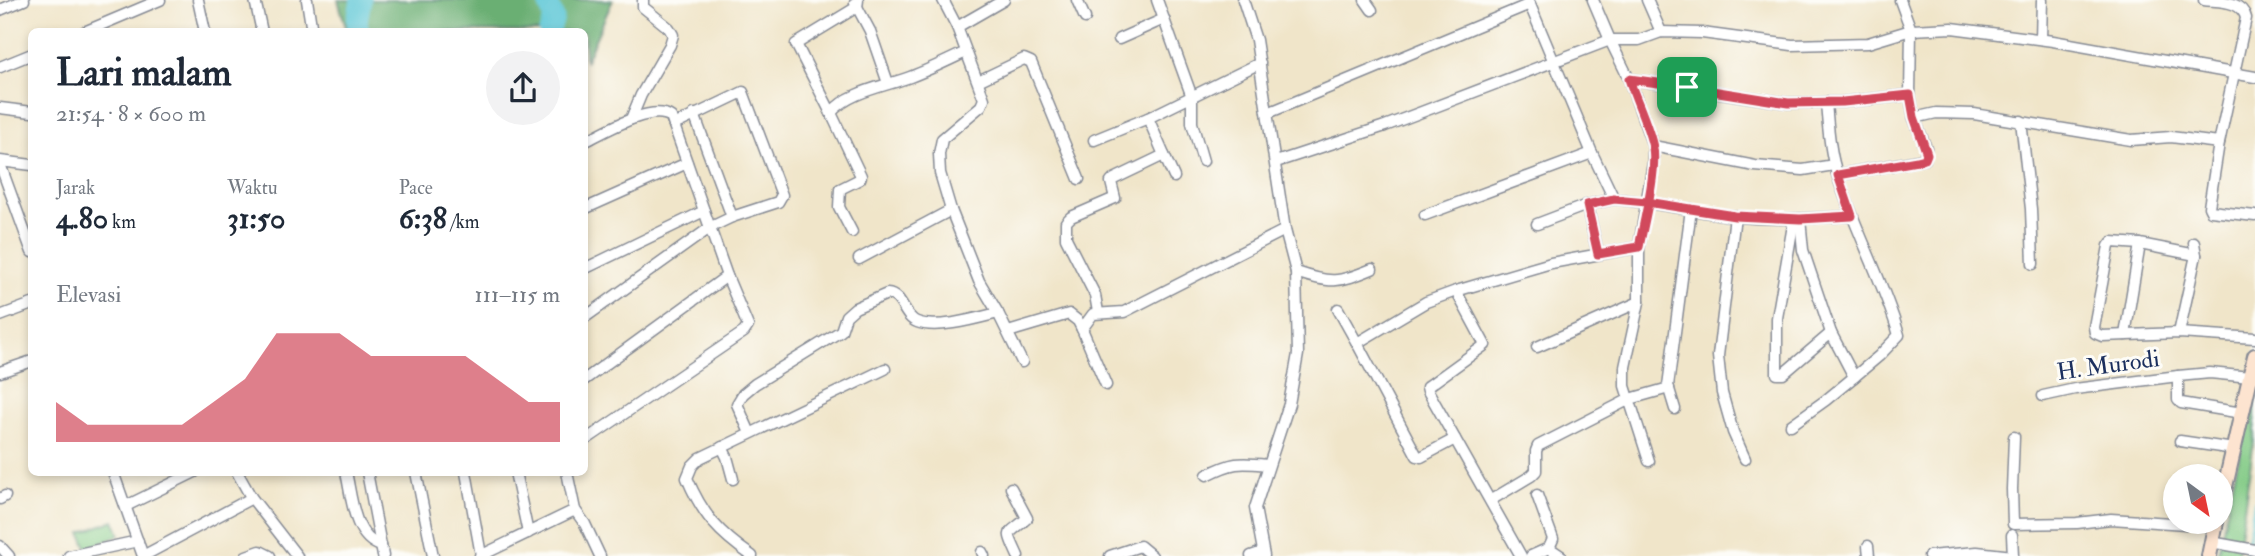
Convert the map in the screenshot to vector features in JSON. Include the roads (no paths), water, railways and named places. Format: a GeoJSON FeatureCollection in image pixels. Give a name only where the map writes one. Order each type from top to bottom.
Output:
{"type":"FeatureCollection","features":[{"type":"Feature","properties":{"kind":"main road"},"geometry":{"type":"LineString","coordinates":[[2230,464],[2255,356]]}},
{"type":"Feature","properties":{"kind":"street"},"geometry":{"type":"LineString","coordinates":[[0,10],[24,0]]}},
{"type":"Feature","properties":{"kind":"street"},"geometry":{"type":"LineString","coordinates":[[94,28],[160,0]]}},
{"type":"Feature","properties":{"kind":"street"},"geometry":{"type":"LineString","coordinates":[[198,0],[204,28]]}},
{"type":"Feature","properties":{"kind":"street"},"geometry":{"type":"LineString","coordinates":[[256,0],[261,28]]}},
{"type":"Feature","properties":{"kind":"street"},"geometry":{"type":"LineString","coordinates":[[307,0],[311,28]]}},
{"type":"Feature","properties":{"kind":"street"},"geometry":{"type":"LineString","coordinates":[[631,119],[640,95],[670,46],[673,35],[643,7],[643,0]]}},
{"type":"Feature","properties":{"kind":"street"},"geometry":{"type":"LineString","coordinates":[[943,0],[957,27],[984,99],[981,106],[942,139],[940,173],[951,210],[979,281],[999,313],[1023,362]]}},
{"type":"Feature","properties":{"kind":"street"},"geometry":{"type":"LineString","coordinates":[[957,27],[1004,0]]}},
{"type":"Feature","properties":{"kind":"street"},"geometry":{"type":"LineString","coordinates":[[1077,0],[1085,18]]}},
{"type":"Feature","properties":{"kind":"street"},"geometry":{"type":"LineString","coordinates":[[1157,0],[1192,97],[1192,123],[1203,161]]}},
{"type":"Feature","properties":{"kind":"street"},"geometry":{"type":"LineString","coordinates":[[1243,0],[1256,40],[1285,230],[1296,272],[1298,354],[1289,404],[1255,508],[1263,554],[1251,556]]}},
{"type":"Feature","properties":{"kind":"street"},"geometry":{"type":"LineString","coordinates":[[1365,0],[1372,10]]}},
{"type":"Feature","properties":{"kind":"street"},"geometry":{"type":"LineString","coordinates":[[1593,0],[1629,79],[1653,146],[1653,163],[1639,247],[1639,302],[1625,367],[1625,387],[1649,461]]}},
{"type":"Feature","properties":{"kind":"street"},"geometry":{"type":"LineString","coordinates":[[1647,0],[1661,32]]}},
{"type":"Feature","properties":{"kind":"street"},"geometry":{"type":"LineString","coordinates":[[1653,146],[1755,166],[1802,170],[1836,170],[1925,159],[1926,148],[1910,95],[1911,30],[1900,0]]}},
{"type":"Feature","properties":{"kind":"street"},"geometry":{"type":"LineString","coordinates":[[2041,39],[2042,0]]}},
{"type":"Feature","properties":{"kind":"street"},"geometry":{"type":"LineString","coordinates":[[2204,0],[2236,5],[2246,13],[2219,143],[2209,208],[2211,211],[2255,216]]}},
{"type":"Feature","properties":{"kind":"street"},"geometry":{"type":"LineString","coordinates":[[852,232],[839,207],[840,188],[861,176],[796,44],[856,2],[870,31],[888,83]]}},
{"type":"Feature","properties":{"kind":"street"},"geometry":{"type":"LineString","coordinates":[[1268,113],[1529,2],[1614,199]]}},
{"type":"Feature","properties":{"kind":"street"},"geometry":{"type":"LineString","coordinates":[[1119,39],[1164,19]]}},
{"type":"Feature","properties":{"kind":"street"},"geometry":{"type":"LineString","coordinates":[[1276,162],[1385,126],[1610,40],[1639,40],[1661,32],[1702,33],[1792,45],[1868,43],[1911,30],[1952,27],[2041,39],[2255,77]]}},
{"type":"Feature","properties":{"kind":"street"},"geometry":{"type":"LineString","coordinates":[[831,113],[842,103],[888,83],[909,78],[966,52]]}},
{"type":"Feature","properties":{"kind":"street"},"geometry":{"type":"LineString","coordinates":[[0,67],[28,55]]}},
{"type":"Feature","properties":{"kind":"street"},"geometry":{"type":"LineString","coordinates":[[978,81],[1024,59],[1031,62],[1079,179]]}},
{"type":"Feature","properties":{"kind":"street"},"geometry":{"type":"LineString","coordinates":[[1094,140],[1192,97],[1260,63]]}},
{"type":"Feature","properties":{"kind":"street"},"geometry":{"type":"LineString","coordinates":[[1629,79],[1788,103],[1826,103],[1910,95]]}},
{"type":"Feature","properties":{"kind":"street"},"geometry":{"type":"LineString","coordinates":[[588,315],[711,227],[778,202],[782,195],[743,92],[674,125]]}},
{"type":"Feature","properties":{"kind":"street"},"geometry":{"type":"LineString","coordinates":[[1791,425],[1854,377],[1899,335],[1893,313],[1852,216],[1836,170],[1826,103]]}},
{"type":"Feature","properties":{"kind":"street"},"geometry":{"type":"LineString","coordinates":[[0,108],[28,112]]}},
{"type":"Feature","properties":{"kind":"street"},"geometry":{"type":"LineString","coordinates":[[588,140],[631,119],[657,112],[671,117],[727,276],[748,326],[588,438]]}},
{"type":"Feature","properties":{"kind":"street"},"geometry":{"type":"LineString","coordinates":[[1918,116],[1936,113],[1974,114],[2131,140],[2171,137],[2219,143]]}},
{"type":"Feature","properties":{"kind":"street"},"geometry":{"type":"LineString","coordinates":[[694,114],[732,217]]}},
{"type":"Feature","properties":{"kind":"street"},"geometry":{"type":"LineString","coordinates":[[1148,117],[1174,177]]}},
{"type":"Feature","properties":{"kind":"street"},"geometry":{"type":"LineString","coordinates":[[2021,121],[2031,209],[2033,264]]}},
{"type":"Feature","properties":{"kind":"street"},"geometry":{"type":"LineString","coordinates":[[1424,215],[1592,153]]}},
{"type":"Feature","properties":{"kind":"street"},"geometry":{"type":"LineString","coordinates":[[1098,312],[1095,295],[1066,238],[1066,222],[1071,217],[1115,198],[1111,182],[1114,179],[1164,155]]}},
{"type":"Feature","properties":{"kind":"street"},"geometry":{"type":"LineString","coordinates":[[28,165],[0,163],[28,242]]}},
{"type":"Feature","properties":{"kind":"street"},"geometry":{"type":"LineString","coordinates":[[588,207],[687,163]]}},
{"type":"Feature","properties":{"kind":"street"},"geometry":{"type":"LineString","coordinates":[[1536,224],[1587,205],[1614,199],[1735,216],[1797,219],[1852,216]]}},
{"type":"Feature","properties":{"kind":"street"},"geometry":{"type":"LineString","coordinates":[[1587,205],[1598,254]]}},
{"type":"Feature","properties":{"kind":"street"},"geometry":{"type":"LineString","coordinates":[[1675,409],[1669,388],[1691,209]]}},
{"type":"Feature","properties":{"kind":"street"},"geometry":{"type":"LineString","coordinates":[[859,259],[951,210]]}},
{"type":"Feature","properties":{"kind":"street"},"geometry":{"type":"LineString","coordinates":[[588,267],[704,211]]}},
{"type":"Feature","properties":{"kind":"street"},"geometry":{"type":"LineString","coordinates":[[1735,216],[1718,356],[1722,393],[1733,432],[1745,459]]}},
{"type":"Feature","properties":{"kind":"street"},"geometry":{"type":"LineString","coordinates":[[1797,219],[1777,318],[1777,374],[1783,374],[1831,333]]}},
{"type":"Feature","properties":{"kind":"street"},"geometry":{"type":"LineString","coordinates":[[1797,219],[1803,250],[1831,333],[1854,377]]}},
{"type":"Feature","properties":{"kind":"street"},"geometry":{"type":"LineString","coordinates":[[1082,329],[1088,319],[1098,312],[1124,312],[1285,230]]}},
{"type":"Feature","properties":{"kind":"street"},"geometry":{"type":"LineString","coordinates":[[2196,255],[2140,244],[2115,242],[2109,246],[2094,327],[2097,335],[2179,333],[2255,338]]}},
{"type":"Feature","properties":{"kind":"street"},"geometry":{"type":"LineString","coordinates":[[2179,333],[2196,255],[2194,243]]}},
{"type":"Feature","properties":{"kind":"street"},"geometry":{"type":"LineString","coordinates":[[2125,335],[2140,244]]}},
{"type":"Feature","properties":{"kind":"street"},"geometry":{"type":"LineString","coordinates":[[1357,343],[1426,302],[1456,291],[1551,263],[1639,247]]}},
{"type":"Feature","properties":{"kind":"street"},"geometry":{"type":"LineString","coordinates":[[1296,272],[1332,281],[1346,280],[1372,269]]}},
{"type":"Feature","properties":{"kind":"street"},"geometry":{"type":"LineString","coordinates":[[588,377],[727,276]]}},
{"type":"Feature","properties":{"kind":"street"},"geometry":{"type":"LineString","coordinates":[[1456,291],[1485,345],[1427,387],[1521,556]]}},
{"type":"Feature","properties":{"kind":"street"},"geometry":{"type":"LineString","coordinates":[[750,433],[737,404],[743,394],[841,331],[846,316],[855,309],[887,294],[897,297],[909,317],[919,323],[949,324],[999,313]]}},
{"type":"Feature","properties":{"kind":"street"},"geometry":{"type":"LineString","coordinates":[[1537,347],[1639,302]]}},
{"type":"Feature","properties":{"kind":"street"},"geometry":{"type":"LineString","coordinates":[[0,316],[28,306]]}},
{"type":"Feature","properties":{"kind":"street"},"geometry":{"type":"LineString","coordinates":[[1338,309],[1417,456],[1421,457],[1455,439]]}},
{"type":"Feature","properties":{"kind":"street"},"geometry":{"type":"LineString","coordinates":[[1008,332],[1069,314],[1082,329],[1106,385]]}},
{"type":"Feature","properties":{"kind":"street"},"geometry":{"type":"LineString","coordinates":[[0,372],[28,362]]}},
{"type":"Feature","properties":{"kind":"street"},"geometry":{"type":"LineString","coordinates":[[752,556],[712,524],[687,478],[692,466],[700,458],[885,369]]}},
{"type":"Feature","properties":{"kind":"street","name":"H. Murodi"},"geometry":{"type":"LineString","coordinates":[[2043,396],[2074,389],[2210,373],[2250,377]]}},
{"type":"Feature","properties":{"kind":"street","name":"H. Murodi"},"geometry":{"type":"LineString","coordinates":[[2179,376],[2178,400],[2181,403],[2242,414]]}},
{"type":"Feature","properties":{"kind":"street"},"geometry":{"type":"LineString","coordinates":[[1491,500],[1536,471],[1538,446],[1630,399],[1669,388]]}},
{"type":"Feature","properties":{"kind":"street"},"geometry":{"type":"LineString","coordinates":[[2014,437],[2013,524],[2077,523],[2111,519],[2163,521]]}},
{"type":"Feature","properties":{"kind":"street"},"geometry":{"type":"LineString","coordinates":[[2180,441],[2234,449]]}},
{"type":"Feature","properties":{"kind":"street"},"geometry":{"type":"LineString","coordinates":[[722,447],[733,479]]}},
{"type":"Feature","properties":{"kind":"street"},"geometry":{"type":"LineString","coordinates":[[1207,475],[1228,464],[1243,462],[1267,465]]}},
{"type":"Feature","properties":{"kind":"street"},"geometry":{"type":"LineString","coordinates":[[115,476],[143,556],[251,497]]}},
{"type":"Feature","properties":{"kind":"street"},"geometry":{"type":"LineString","coordinates":[[126,506],[187,476]]}},
{"type":"Feature","properties":{"kind":"street"},"geometry":{"type":"LineString","coordinates":[[239,476],[251,497],[297,556]]}},
{"type":"Feature","properties":{"kind":"street"},"geometry":{"type":"LineString","coordinates":[[347,476],[362,533],[382,551]]}},
{"type":"Feature","properties":{"kind":"street"},"geometry":{"type":"LineString","coordinates":[[368,476],[382,551]]}},
{"type":"Feature","properties":{"kind":"street"},"geometry":{"type":"LineString","coordinates":[[417,476],[433,556]]}},
{"type":"Feature","properties":{"kind":"street"},"geometry":{"type":"LineString","coordinates":[[467,476],[480,556],[575,510]]}},
{"type":"Feature","properties":{"kind":"street"},"geometry":{"type":"LineString","coordinates":[[516,476],[528,533]]}},
{"type":"Feature","properties":{"kind":"street"},"geometry":{"type":"LineString","coordinates":[[568,476],[575,510],[585,524],[600,556]]}},
{"type":"Feature","properties":{"kind":"street"},"geometry":{"type":"LineString","coordinates":[[1011,488],[1027,517],[1010,530],[1009,534],[1018,556]]}},
{"type":"Feature","properties":{"kind":"street"},"geometry":{"type":"LineString","coordinates":[[1531,556],[1552,544],[1552,533],[1537,495]]}},
{"type":"Feature","properties":{"kind":"street"},"geometry":{"type":"LineString","coordinates":[[1934,556],[2013,556],[2012,535]]}},
{"type":"Feature","properties":{"kind":"street"},"geometry":{"type":"LineString","coordinates":[[69,556],[138,541]]}},
{"type":"Feature","properties":{"kind":"street"},"geometry":{"type":"LineString","coordinates":[[0,546],[9,556]]}},
{"type":"Feature","properties":{"kind":"street"},"geometry":{"type":"LineString","coordinates":[[1110,556],[1140,546],[1153,556]]}},
{"type":"Feature","properties":{"kind":"street"},"geometry":{"type":"LineString","coordinates":[[2210,549],[2240,547],[2255,550]]}},
{"type":"Feature","properties":{"kind":"street"},"geometry":{"type":"LineString","coordinates":[[1549,548],[1561,556]]}},
{"type":"Feature","properties":{"kind":"street"},"geometry":{"type":"LineString","coordinates":[[246,556],[260,551],[270,556]]}},
{"type":"Feature","properties":{"kind":"waterway"},"geometry":{"type":"LineString","coordinates":[[358,28],[361,0]]}},
{"type":"Feature","properties":{"kind":"waterway"},"geometry":{"type":"LineString","coordinates":[[547,0],[554,18],[550,28]]}},
{"type":"Feature","properties":{"kind":"waterway"},"geometry":{"type":"LineString","coordinates":[[2245,556],[2255,502]]}}]}
